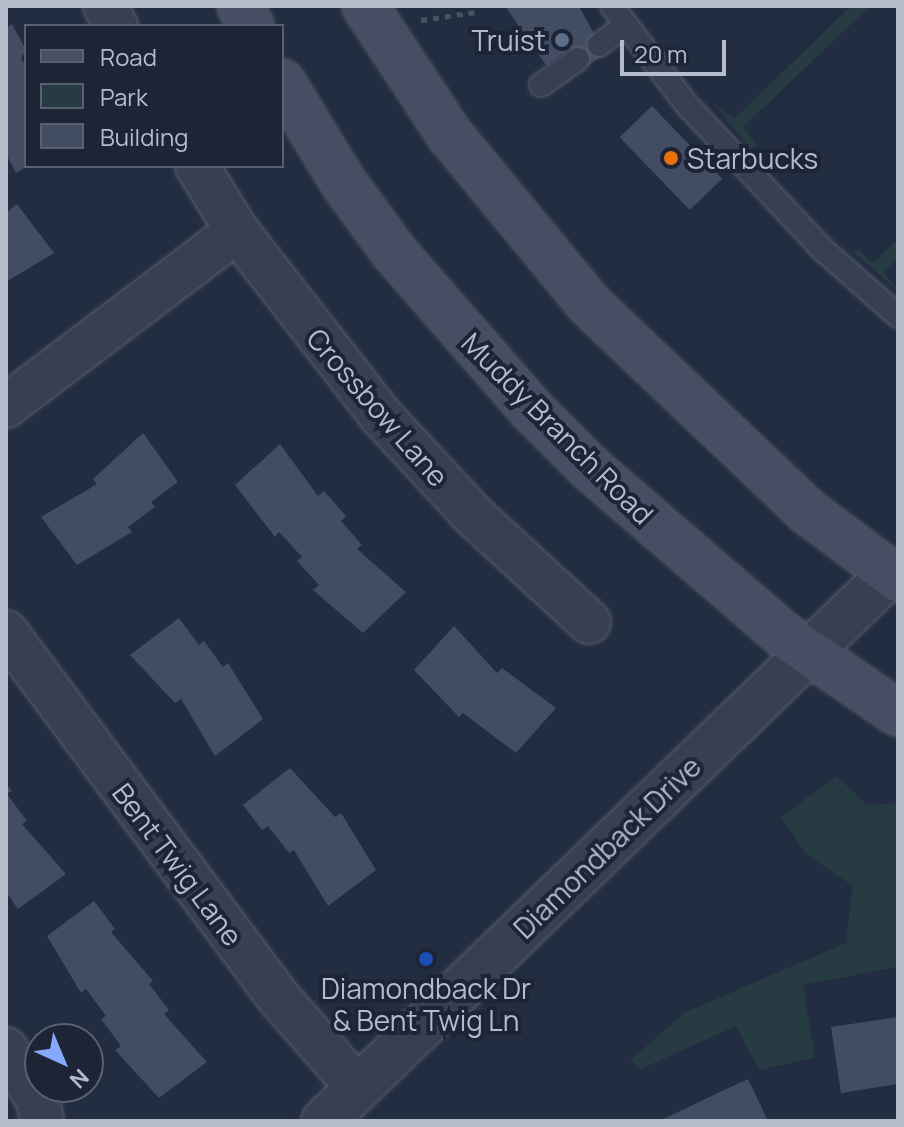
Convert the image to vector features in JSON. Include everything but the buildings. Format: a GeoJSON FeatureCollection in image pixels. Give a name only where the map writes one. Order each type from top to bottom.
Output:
{"type":"FeatureCollection","features":[{"type":"Feature","properties":{"kind":"main road"},"geometry":{"type":"LineString","coordinates":[[365,6],[458,147],[589,304],[807,511],[896,567]]}},
{"type":"Feature","properties":{"kind":"main road","name":"Muddy Branch Road"},"geometry":{"type":"LineString","coordinates":[[284,85],[343,182],[481,355],[589,467],[807,654],[898,713]]}},
{"type":"Feature","properties":{"kind":"street"},"geometry":{"type":"LineString","coordinates":[[105,6],[115,24]]}},
{"type":"Feature","properties":{"kind":"street","name":"Crossbow Lane"},"geometry":{"type":"LineString","coordinates":[[198,168],[237,231],[382,417],[475,517],[589,622]]}},
{"type":"Feature","properties":{"kind":"street"},"geometry":{"type":"LineString","coordinates":[[6,406],[237,231]]}},
{"type":"Feature","properties":{"kind":"street","name":"Diamondback Drive"},"geometry":{"type":"LineString","coordinates":[[324,1121],[896,567]]}},
{"type":"Feature","properties":{"kind":"street","name":"Bent Twig Lane"},"geometry":{"type":"LineString","coordinates":[[6,632],[287,1009],[358,1088]]}},
{"type":"Feature","properties":{"kind":"street"},"geometry":{"type":"LineString","coordinates":[[6,1049],[38,1100],[42,1121]]}},
{"type":"Feature","properties":{"kind":"lane"},"geometry":{"type":"LineString","coordinates":[[612,6],[661,77],[755,179],[822,249],[898,316]]}},
{"type":"Feature","properties":{"kind":"lane"},"geometry":{"type":"LineString","coordinates":[[599,45],[626,25]]}},
{"type":"Feature","properties":{"kind":"lane"},"geometry":{"type":"LineString","coordinates":[[541,85],[578,59]]}},
{"type":"Feature","properties":{"kind":"path"},"geometry":{"type":"LineString","coordinates":[[441,17],[475,12]]}},
{"type":"Feature","properties":{"kind":"green space"},"geometry":{"type":"Polygon","coordinates":[[[851,6],[870,6],[743,127],[757,145],[751,150],[714,104],[734,119],[851,6]]]}},
{"type":"Feature","properties":{"kind":"green space"},"geometry":{"type":"Polygon","coordinates":[[[898,239],[898,258],[884,272],[898,291],[853,252],[858,249],[873,263],[898,239]]]}},
{"type":"Feature","properties":{"kind":"green space"},"geometry":{"type":"Polygon","coordinates":[[[837,776],[867,805],[898,803],[898,967],[803,985],[815,1058],[759,1070],[736,1026],[641,1069],[630,1061],[684,1013],[846,943],[853,886],[806,854],[781,817],[837,776]]]}},
{"type":"Feature","properties":{"kind":"place","name":"Truist"},"geometry":{"type":"Point","coordinates":[562,40]}},
{"type":"Feature","properties":{"kind":"place","name":"Starbucks"},"geometry":{"type":"Point","coordinates":[671,158]}},
{"type":"Feature","properties":{"kind":"place","name":"Diamondback Dr & Bent Twig Ln"},"geometry":{"type":"Point","coordinates":[426,959]}}]}
